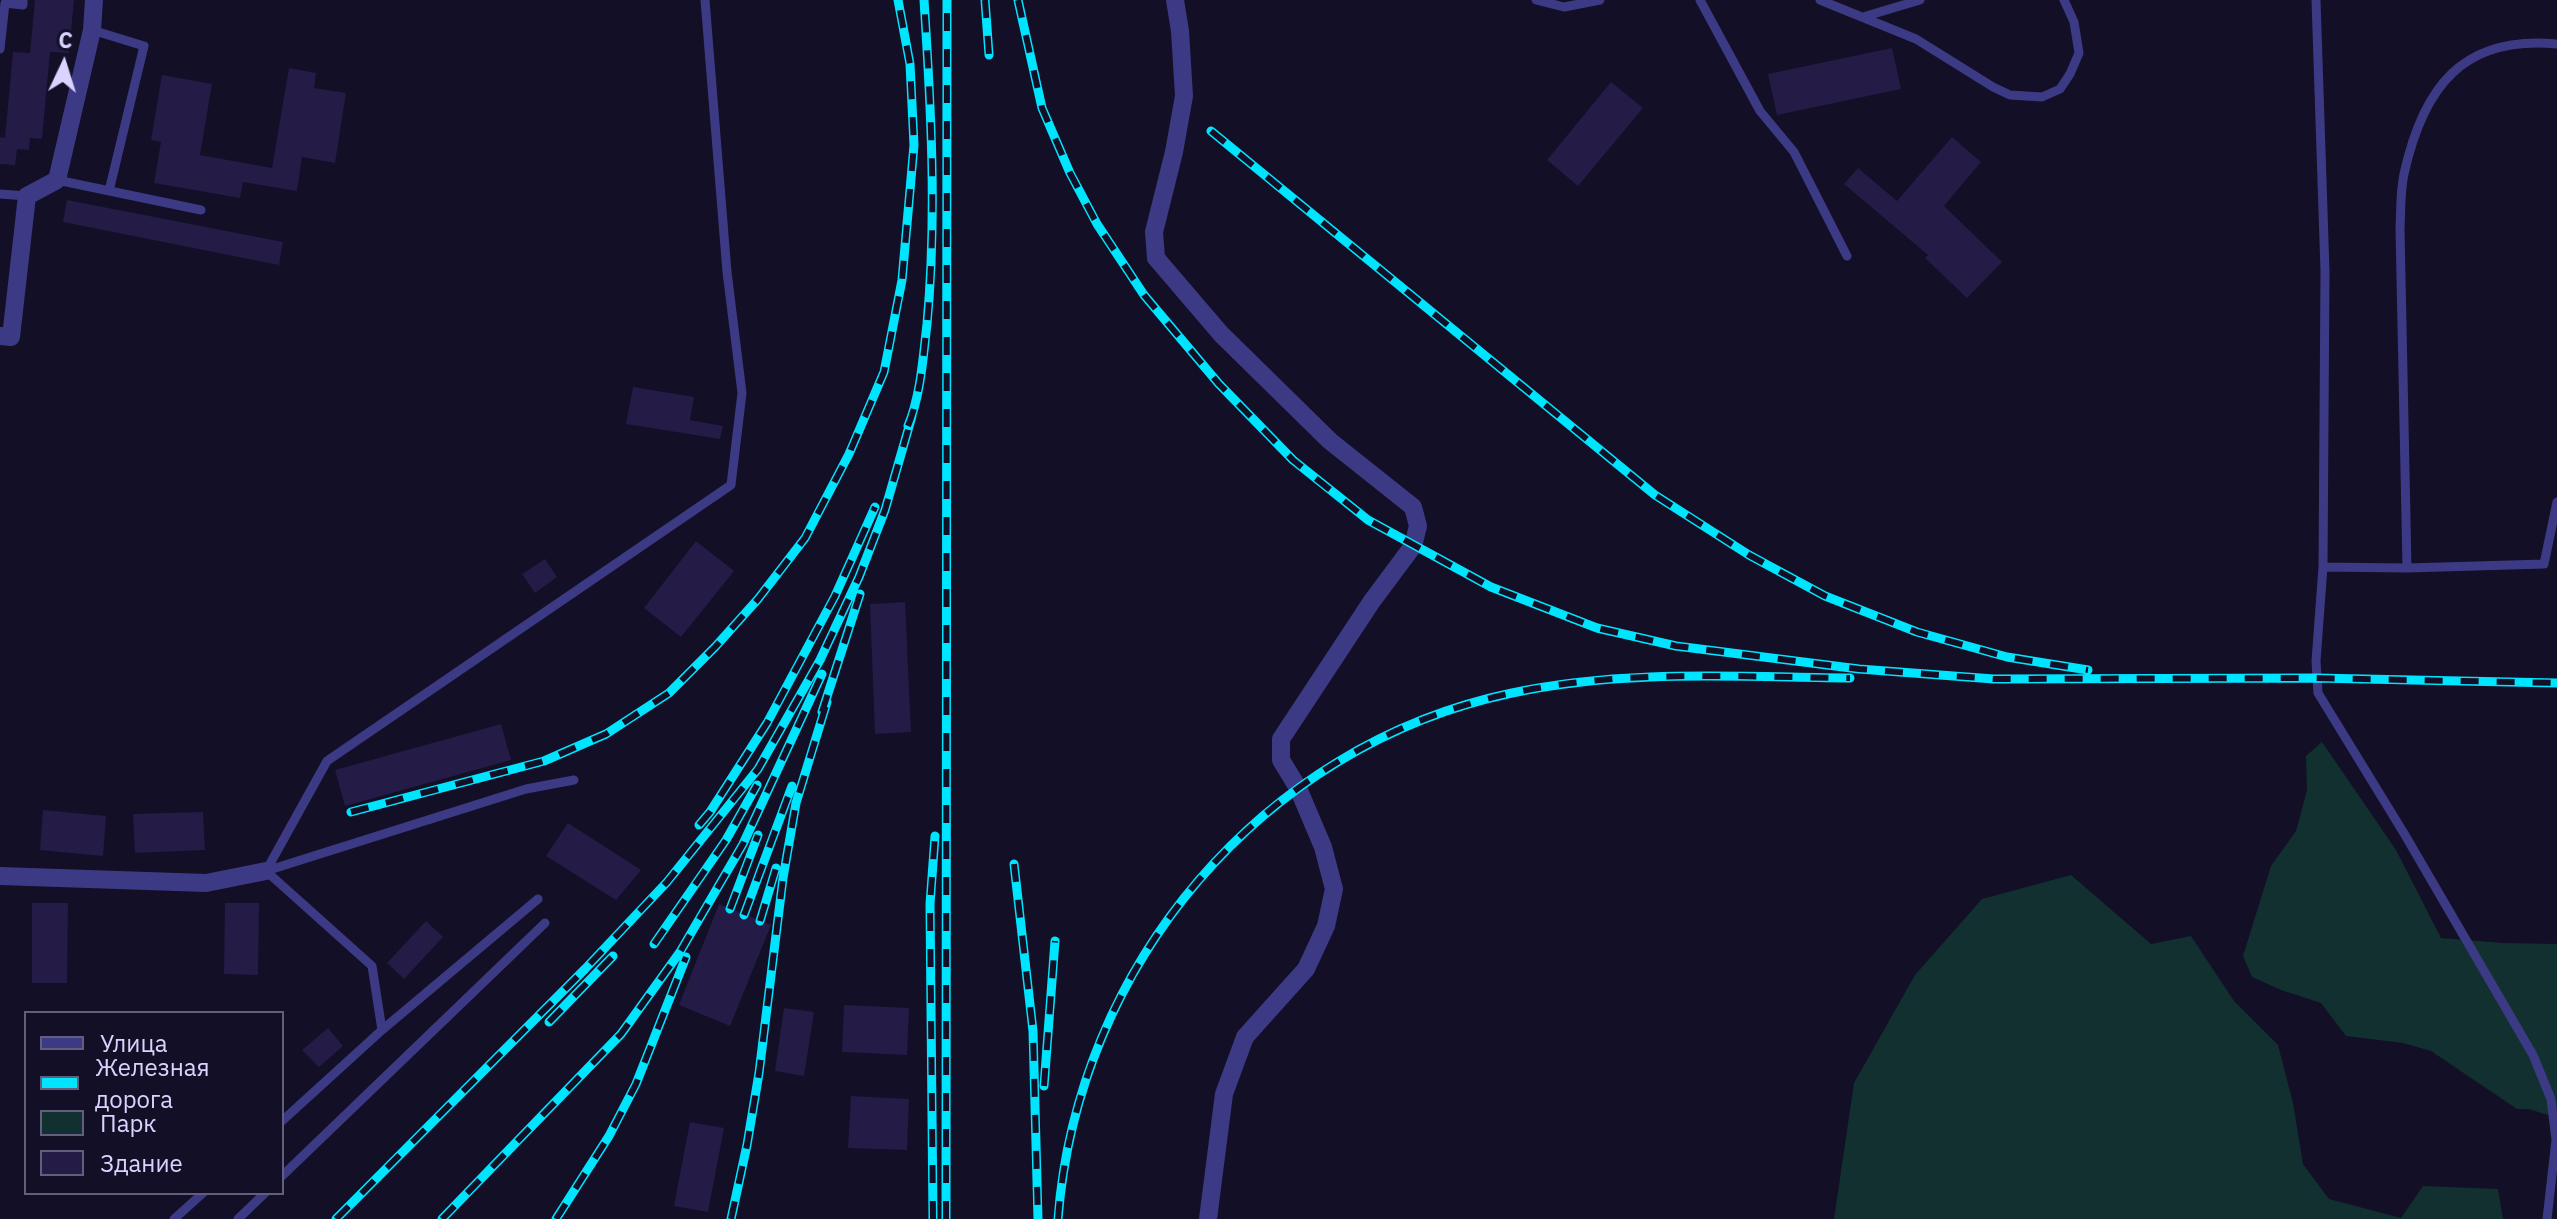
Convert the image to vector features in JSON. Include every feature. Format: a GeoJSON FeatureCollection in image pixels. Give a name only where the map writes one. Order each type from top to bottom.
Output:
{"type":"FeatureCollection","features":[{"type":"Feature","properties":{"kind":"street"},"geometry":{"type":"LineString","coordinates":[[0,336],[11,337],[27,196],[57,180],[92,30],[94,0]]}},
{"type":"Feature","properties":{"kind":"street"},"geometry":{"type":"LineString","coordinates":[[1175,0],[1184,96],[1154,232],[1156,258],[1221,334],[1330,441],[1413,507],[1418,526],[1413,546],[1372,601],[1281,739],[1281,760],[1298,788],[1323,847],[1334,889],[1326,926],[1306,969],[1245,1037],[1224,1094],[1208,1219]]}},
{"type":"Feature","properties":{"kind":"street"},"geometry":{"type":"LineString","coordinates":[[0,876],[206,883],[266,871]]}},
{"type":"Feature","properties":{"kind":"lane"},"geometry":{"type":"LineString","coordinates":[[0,49],[5,3],[23,5],[23,0]]}},
{"type":"Feature","properties":{"kind":"lane"},"geometry":{"type":"LineString","coordinates":[[266,871],[327,761],[731,485],[742,393],[726,257],[705,0]]}},
{"type":"Feature","properties":{"kind":"lane"},"geometry":{"type":"LineString","coordinates":[[1536,0],[1564,7],[1600,0]]}},
{"type":"Feature","properties":{"kind":"lane"},"geometry":{"type":"LineString","coordinates":[[1700,0],[1760,111],[1794,152],[1847,256]]}},
{"type":"Feature","properties":{"kind":"lane"},"geometry":{"type":"LineString","coordinates":[[1820,0],[1916,39],[2010,95],[2042,97],[2060,89],[2079,53],[2074,22],[2064,0]]}},
{"type":"Feature","properties":{"kind":"lane"},"geometry":{"type":"LineString","coordinates":[[1863,17],[1920,0]]}},
{"type":"Feature","properties":{"kind":"lane"},"geometry":{"type":"LineString","coordinates":[[2316,0],[2325,271],[2323,567],[2316,661],[2318,693],[2405,835],[2537,1066],[2551,1099],[2556,1140],[2547,1219]]}},
{"type":"Feature","properties":{"kind":"lane"},"geometry":{"type":"LineString","coordinates":[[92,30],[144,46],[109,191]]}},
{"type":"Feature","properties":{"kind":"lane"},"geometry":{"type":"LineString","coordinates":[[2407,568],[2400,229],[2404,177],[2419,122],[2436,90],[2455,68],[2496,47],[2529,41],[2557,44]]}},
{"type":"Feature","properties":{"kind":"lane"},"geometry":{"type":"LineString","coordinates":[[57,180],[201,210]]}},
{"type":"Feature","properties":{"kind":"lane"},"geometry":{"type":"LineString","coordinates":[[0,194],[27,196]]}},
{"type":"Feature","properties":{"kind":"lane"},"geometry":{"type":"LineString","coordinates":[[2323,567],[2544,564],[2557,502]]}},
{"type":"Feature","properties":{"kind":"lane"},"geometry":{"type":"LineString","coordinates":[[266,871],[526,789],[574,780]]}},
{"type":"Feature","properties":{"kind":"lane"},"geometry":{"type":"LineString","coordinates":[[266,871],[372,966],[382,1030]]}},
{"type":"Feature","properties":{"kind":"lane"},"geometry":{"type":"LineString","coordinates":[[284,1119],[382,1030],[538,899]]}},
{"type":"Feature","properties":{"kind":"lane"},"geometry":{"type":"LineString","coordinates":[[284,1174],[545,923]]}},
{"type":"Feature","properties":{"kind":"lane"},"geometry":{"type":"LineString","coordinates":[[174,1219],[201,1195]]}},
{"type":"Feature","properties":{"kind":"lane"},"geometry":{"type":"LineString","coordinates":[[238,1219],[263,1195]]}},
{"type":"Feature","properties":{"kind":"green space"},"geometry":{"type":"Polygon","coordinates":[[[2322,742],[2396,850],[2441,938],[2557,944],[2557,1118],[2529,1109],[2517,1109],[2431,1051],[2403,1043],[2346,1036],[2321,1003],[2252,977],[2243,956],[2271,866],[2296,831],[2307,790],[2306,756],[2322,742]]]}},
{"type":"Feature","properties":{"kind":"green space"},"geometry":{"type":"Polygon","coordinates":[[[2071,875],[2151,944],[2191,936],[2234,1001],[2278,1045],[2293,1103],[2303,1164],[2329,1199],[2401,1218],[2423,1186],[2498,1189],[2503,1219],[1834,1219],[1854,1083],[1915,975],[1982,899],[2071,875]]]}},
{"type":"Feature","properties":{"kind":"building"},"geometry":{"type":"Polygon","coordinates":[[[35,0],[74,0],[69,53],[50,52],[42,139],[30,138],[29,150],[17,149],[15,165],[0,164],[0,137],[5,138],[13,52],[30,53],[35,0]]]}},
{"type":"Feature","properties":{"kind":"building"},"geometry":{"type":"Polygon","coordinates":[[[1892,48],[1901,89],[1777,115],[1768,74],[1892,48]]]}},
{"type":"Feature","properties":{"kind":"building"},"geometry":{"type":"Polygon","coordinates":[[[289,68],[316,73],[314,88],[346,93],[335,163],[302,157],[297,191],[243,182],[240,198],[154,183],[161,142],[151,140],[162,75],[212,84],[200,155],[272,168],[289,68]]]}},
{"type":"Feature","properties":{"kind":"building"},"geometry":{"type":"Polygon","coordinates":[[[1611,82],[1643,108],[1578,186],[1547,160],[1611,82]]]}},
{"type":"Feature","properties":{"kind":"building"},"geometry":{"type":"Polygon","coordinates":[[[1952,137],[1981,162],[1944,206],[2002,262],[1967,298],[1925,258],[1928,255],[1844,184],[1858,168],[1897,201],[1952,137]]]}},
{"type":"Feature","properties":{"kind":"building"},"geometry":{"type":"Polygon","coordinates":[[[67,200],[283,242],[279,265],[63,222],[67,200]]]}},
{"type":"Feature","properties":{"kind":"building"},"geometry":{"type":"Polygon","coordinates":[[[633,387],[694,397],[690,420],[723,426],[720,439],[626,424],[633,387]]]}},
{"type":"Feature","properties":{"kind":"building"},"geometry":{"type":"Polygon","coordinates":[[[696,541],[734,571],[681,637],[644,608],[696,541]]]}},
{"type":"Feature","properties":{"kind":"building"},"geometry":{"type":"Polygon","coordinates":[[[545,559],[557,577],[535,593],[522,574],[545,559]]]}},
{"type":"Feature","properties":{"kind":"building"},"geometry":{"type":"Polygon","coordinates":[[[905,602],[911,732],[875,734],[870,604],[905,602]]]}},
{"type":"Feature","properties":{"kind":"building"},"geometry":{"type":"Polygon","coordinates":[[[501,724],[511,760],[345,806],[335,770],[501,724]]]}},
{"type":"Feature","properties":{"kind":"building"},"geometry":{"type":"Polygon","coordinates":[[[43,810],[106,816],[103,856],[40,850],[43,810]]]}},
{"type":"Feature","properties":{"kind":"building"},"geometry":{"type":"Polygon","coordinates":[[[203,812],[205,850],[135,853],[133,814],[203,812]]]}},
{"type":"Feature","properties":{"kind":"building"},"geometry":{"type":"Polygon","coordinates":[[[568,823],[641,870],[616,900],[546,856],[568,823]]]}},
{"type":"Feature","properties":{"kind":"building"},"geometry":{"type":"Polygon","coordinates":[[[32,903],[68,903],[67,983],[32,983],[32,903]]]}},
{"type":"Feature","properties":{"kind":"building"},"geometry":{"type":"Polygon","coordinates":[[[225,903],[259,903],[258,975],[224,974],[225,903]]]}},
{"type":"Feature","properties":{"kind":"building"},"geometry":{"type":"Polygon","coordinates":[[[719,904],[771,925],[730,1026],[679,1005],[719,904]]]}},
{"type":"Feature","properties":{"kind":"building"},"geometry":{"type":"Polygon","coordinates":[[[426,921],[443,937],[404,979],[387,963],[426,921]]]}},
{"type":"Feature","properties":{"kind":"building"},"geometry":{"type":"Polygon","coordinates":[[[844,1005],[909,1008],[907,1055],[842,1052],[844,1005]]]}},
{"type":"Feature","properties":{"kind":"building"},"geometry":{"type":"Polygon","coordinates":[[[784,1008],[814,1012],[804,1076],[775,1071],[784,1008]]]}},
{"type":"Feature","properties":{"kind":"building"},"geometry":{"type":"Polygon","coordinates":[[[328,1028],[343,1046],[319,1067],[302,1050],[328,1028]]]}},
{"type":"Feature","properties":{"kind":"building"},"geometry":{"type":"Polygon","coordinates":[[[851,1096],[909,1099],[907,1150],[848,1148],[851,1096]]]}},
{"type":"Feature","properties":{"kind":"building"},"geometry":{"type":"Polygon","coordinates":[[[690,1122],[724,1128],[708,1212],[674,1206],[690,1122]]]}},
{"type":"Feature","properties":{"kind":"railway"},"geometry":{"type":"LineString","coordinates":[[351,812],[544,761],[606,734],[669,693],[758,599],[805,538],[849,454],[884,372],[902,280],[914,145],[910,64],[898,0]]}},
{"type":"Feature","properties":{"kind":"railway"},"geometry":{"type":"LineString","coordinates":[[908,426],[923,362],[932,243],[931,122],[924,0]]}},
{"type":"Feature","properties":{"kind":"railway"},"geometry":{"type":"LineString","coordinates":[[946,1219],[947,0]]}},
{"type":"Feature","properties":{"kind":"railway"},"geometry":{"type":"LineString","coordinates":[[985,0],[989,55]]}},
{"type":"Feature","properties":{"kind":"railway"},"geometry":{"type":"LineString","coordinates":[[1018,0],[1042,108],[1070,173],[1097,224],[1144,295],[1219,384],[1293,460],[1368,520],[1491,587],[1597,628],[1676,646],[1859,669],[1994,679],[2316,678],[2557,683]]}},
{"type":"Feature","properties":{"kind":"railway"},"geometry":{"type":"LineString","coordinates":[[1211,131],[1655,495],[1749,555],[1825,596],[1917,632],[2007,657],[2088,670]]}},
{"type":"Feature","properties":{"kind":"railway"},"geometry":{"type":"LineString","coordinates":[[336,1219],[585,969],[667,882],[758,769],[820,660],[859,577],[885,510],[912,416]]}},
{"type":"Feature","properties":{"kind":"railway"},"geometry":{"type":"LineString","coordinates":[[699,825],[767,723],[835,596],[875,507]]}},
{"type":"Feature","properties":{"kind":"railway"},"geometry":{"type":"LineString","coordinates":[[822,712],[860,594]]}},
{"type":"Feature","properties":{"kind":"railway"},"geometry":{"type":"LineString","coordinates":[[442,1219],[621,1034],[680,952],[743,844],[822,674]]}},
{"type":"Feature","properties":{"kind":"railway"},"geometry":{"type":"LineString","coordinates":[[1058,1219],[1073,1126],[1102,1037],[1144,955],[1198,881],[1263,816],[1338,762],[1421,720],[1512,693],[1554,685],[1638,677],[1850,678]]}},
{"type":"Feature","properties":{"kind":"railway"},"geometry":{"type":"LineString","coordinates":[[731,1219],[759,1073],[783,878],[796,803],[827,702]]}},
{"type":"Feature","properties":{"kind":"railway"},"geometry":{"type":"LineString","coordinates":[[654,944],[726,840],[757,785]]}},
{"type":"Feature","properties":{"kind":"railway"},"geometry":{"type":"LineString","coordinates":[[744,915],[792,786]]}},
{"type":"Feature","properties":{"kind":"railway"},"geometry":{"type":"LineString","coordinates":[[730,909],[758,835]]}},
{"type":"Feature","properties":{"kind":"railway"},"geometry":{"type":"LineString","coordinates":[[933,1219],[930,904],[935,836]]}},
{"type":"Feature","properties":{"kind":"railway"},"geometry":{"type":"LineString","coordinates":[[1014,864],[1033,1031],[1038,1219]]}},
{"type":"Feature","properties":{"kind":"railway"},"geometry":{"type":"LineString","coordinates":[[760,921],[776,868]]}},
{"type":"Feature","properties":{"kind":"railway"},"geometry":{"type":"LineString","coordinates":[[1044,1086],[1055,941]]}},
{"type":"Feature","properties":{"kind":"railway"},"geometry":{"type":"LineString","coordinates":[[549,1022],[613,956]]}},
{"type":"Feature","properties":{"kind":"railway"},"geometry":{"type":"LineString","coordinates":[[556,1219],[609,1136],[636,1084],[686,957]]}}]}
